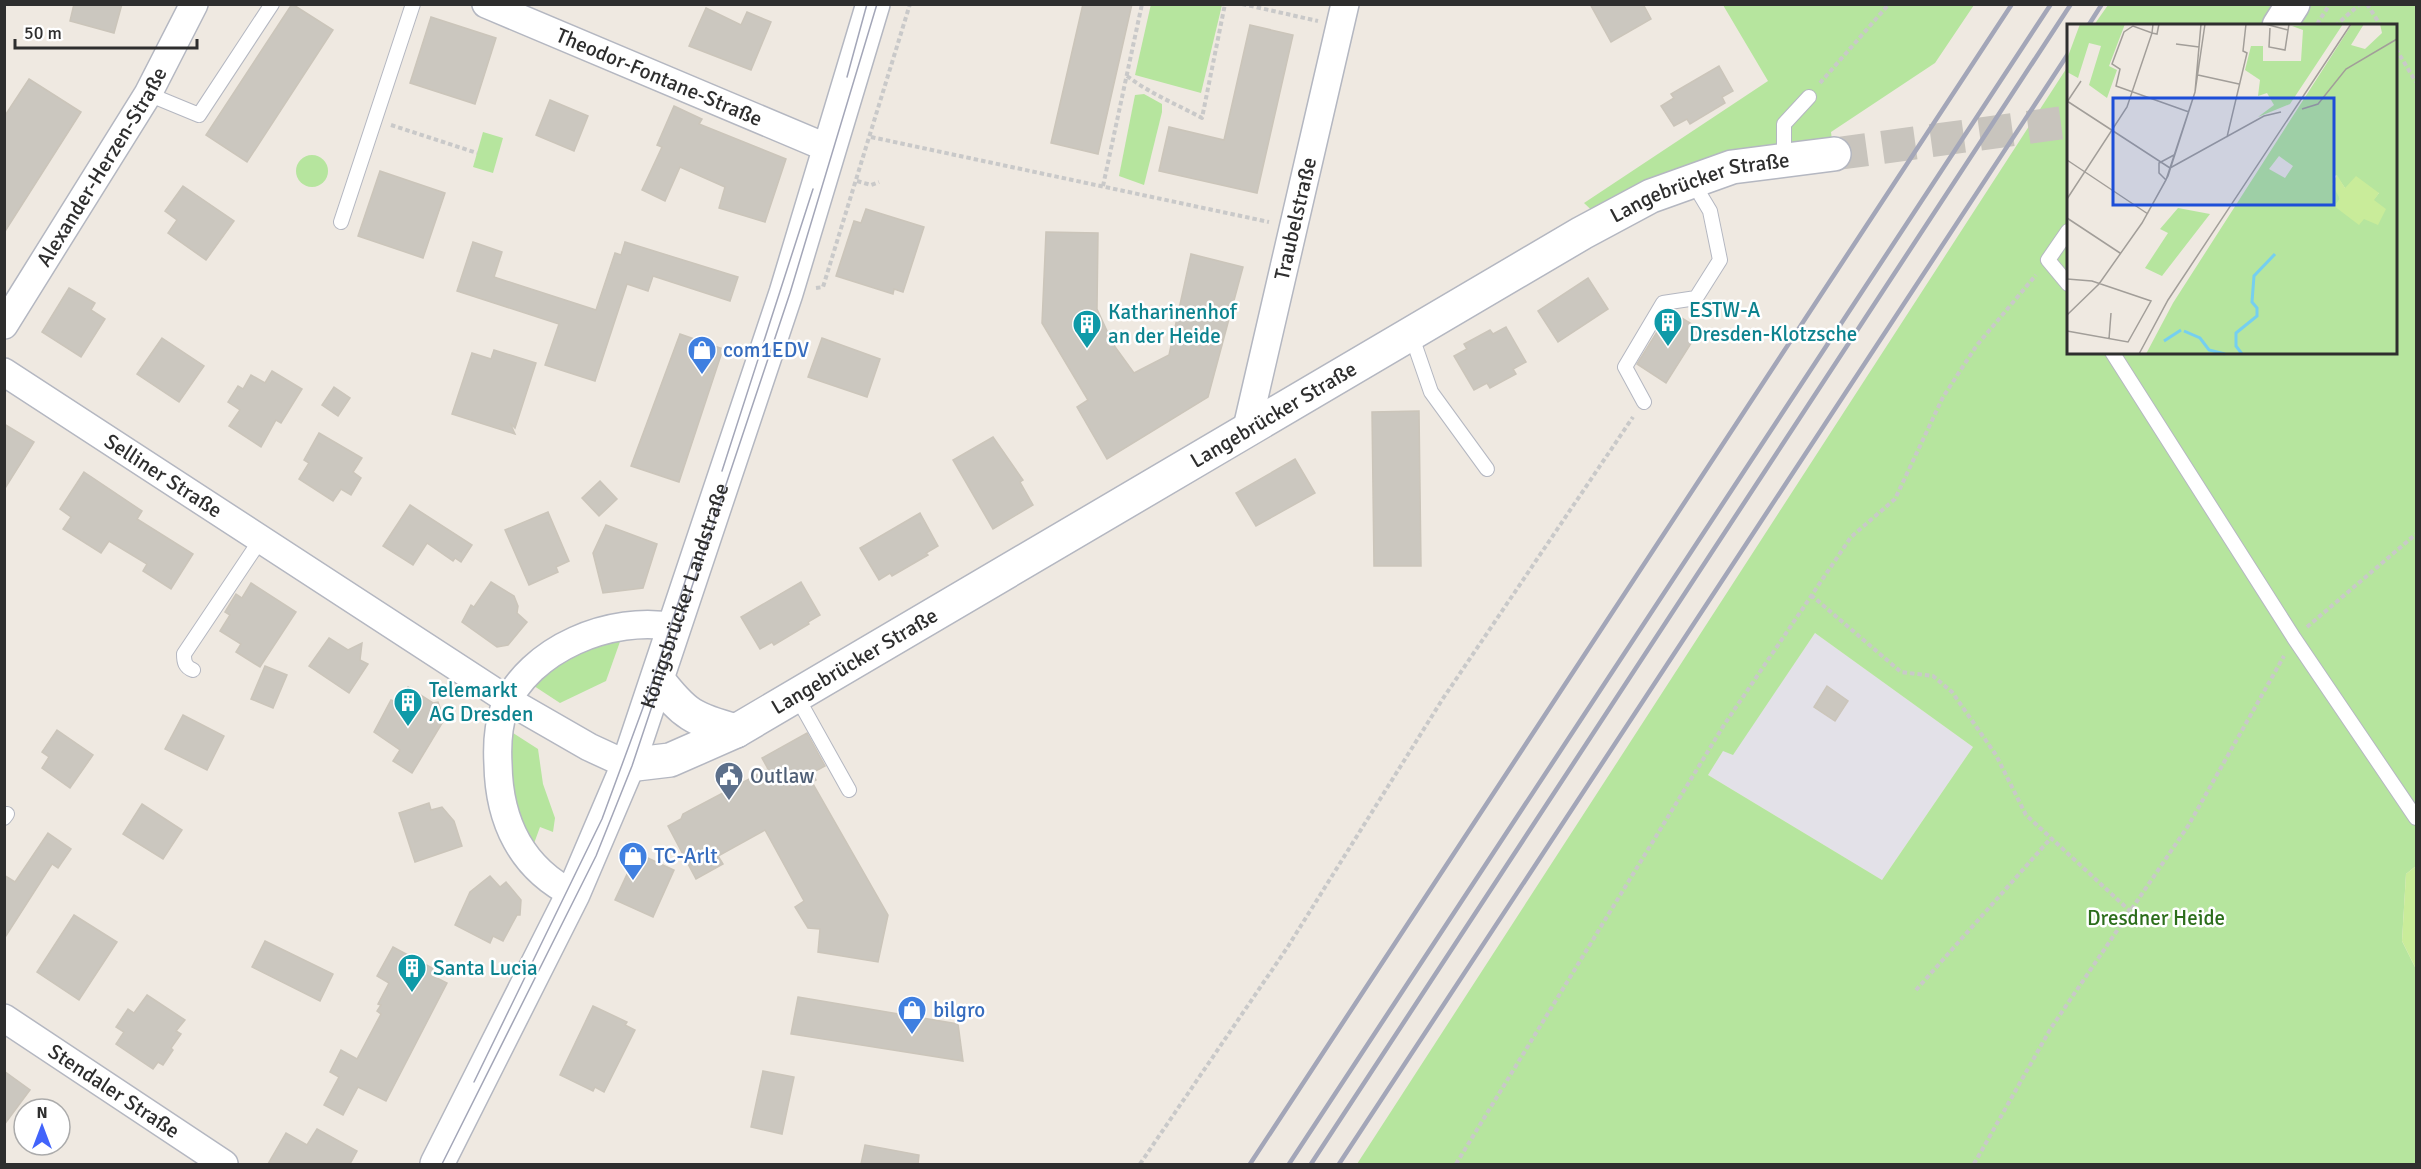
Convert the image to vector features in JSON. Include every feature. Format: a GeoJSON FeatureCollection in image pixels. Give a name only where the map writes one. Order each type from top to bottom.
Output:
{"type":"FeatureCollection","features":[{"type":"Feature","properties":{"kind":"main road","name":"Königsbrücker Landstraße"},"geometry":{"type":"LineString","coordinates":[[436,1164],[573,894],[628,765],[786,293],[873,4]]}},
{"type":"Feature","properties":{"kind":"main road"},"geometry":{"type":"LineString","coordinates":[[2279,24],[2293,4]]}},
{"type":"Feature","properties":{"kind":"main road","name":"Langebrücker Straße"},"geometry":{"type":"LineString","coordinates":[[628,765],[670,760],[736,732],[1582,233],[1652,196],[1732,167],[1834,154]]}},
{"type":"Feature","properties":{"kind":"main road"},"geometry":{"type":"LineString","coordinates":[[657,680],[685,712],[696,719],[736,732]]}},
{"type":"Feature","properties":{"kind":"street","name":"Alexander-Herzen-Straße"},"geometry":{"type":"LineString","coordinates":[[4,325],[148,94],[194,4]]}},
{"type":"Feature","properties":{"kind":"street","name":"Theodor-Fontane-Straße"},"geometry":{"type":"LineString","coordinates":[[486,4],[830,149]]}},
{"type":"Feature","properties":{"kind":"street","name":"Traubelstraße"},"geometry":{"type":"LineString","coordinates":[[1246,432],[1342,15]]}},
{"type":"Feature","properties":{"kind":"street","name":"Selliner Straße"},"geometry":{"type":"LineString","coordinates":[[4,372],[516,705]]}},
{"type":"Feature","properties":{"kind":"street"},"geometry":{"type":"LineString","coordinates":[[573,894],[552,882],[530,863],[516,844],[507,822],[501,797],[499,731],[516,705],[535,668],[577,640],[618,628],[658,625],[674,627]]}},
{"type":"Feature","properties":{"kind":"street"},"geometry":{"type":"LineString","coordinates":[[516,705],[628,765]]}},
{"type":"Feature","properties":{"kind":"street","name":"Stendaler Straße"},"geometry":{"type":"LineString","coordinates":[[4,1018],[224,1164]]}},
{"type":"Feature","properties":{"kind":"lane"},"geometry":{"type":"LineString","coordinates":[[148,94],[199,115],[272,4]]}},
{"type":"Feature","properties":{"kind":"lane"},"geometry":{"type":"LineString","coordinates":[[341,222],[413,4]]}},
{"type":"Feature","properties":{"kind":"lane"},"geometry":{"type":"LineString","coordinates":[[1784,159],[1784,124],[1809,97]]}},
{"type":"Feature","properties":{"kind":"lane"},"geometry":{"type":"LineString","coordinates":[[1644,402],[1625,367],[1663,303],[1696,298],[1720,260],[1710,211],[1701,196],[1698,178]]}},
{"type":"Feature","properties":{"kind":"lane"},"geometry":{"type":"LineString","coordinates":[[2067,232],[2048,260],[2067,283]]}},
{"type":"Feature","properties":{"kind":"lane"},"geometry":{"type":"LineString","coordinates":[[1412,334],[1431,392],[1487,469]]}},
{"type":"Feature","properties":{"kind":"lane"},"geometry":{"type":"LineString","coordinates":[[2113,354],[2294,638],[2416,818]]}},
{"type":"Feature","properties":{"kind":"lane"},"geometry":{"type":"LineString","coordinates":[[193,670],[188,668],[184,654],[261,539]]}},
{"type":"Feature","properties":{"kind":"lane"},"geometry":{"type":"LineString","coordinates":[[797,697],[849,790]]}},
{"type":"Feature","properties":{"kind":"path"},"geometry":{"type":"LineString","coordinates":[[786,293],[823,286],[910,4]]}},
{"type":"Feature","properties":{"kind":"path"},"geometry":{"type":"LineString","coordinates":[[1103,186],[1142,4]]}},
{"type":"Feature","properties":{"kind":"path"},"geometry":{"type":"LineString","coordinates":[[1127,76],[1146,91],[1158,93],[1202,118],[1225,4]]}},
{"type":"Feature","properties":{"kind":"path"},"geometry":{"type":"LineString","coordinates":[[1242,4],[1342,15]]}},
{"type":"Feature","properties":{"kind":"path"},"geometry":{"type":"LineString","coordinates":[[1809,97],[1888,4]]}},
{"type":"Feature","properties":{"kind":"path"},"geometry":{"type":"LineString","coordinates":[[2317,24],[2330,4]]}},
{"type":"Feature","properties":{"kind":"path"},"geometry":{"type":"LineString","coordinates":[[2337,24],[2360,4]]}},
{"type":"Feature","properties":{"kind":"path"},"geometry":{"type":"LineString","coordinates":[[2367,4],[2380,24]]}},
{"type":"Feature","properties":{"kind":"path"},"geometry":{"type":"LineString","coordinates":[[2397,51],[2416,82]]}},
{"type":"Feature","properties":{"kind":"path"},"geometry":{"type":"LineString","coordinates":[[376,120],[477,153]]}},
{"type":"Feature","properties":{"kind":"path"},"geometry":{"type":"LineString","coordinates":[[871,136],[1293,227]]}},
{"type":"Feature","properties":{"kind":"path"},"geometry":{"type":"LineString","coordinates":[[856,181],[872,185],[879,182]]}},
{"type":"Feature","properties":{"kind":"path"},"geometry":{"type":"LineString","coordinates":[[1456,1164],[1724,725],[1851,537],[1895,499],[1943,397],[1977,345],[2048,260]]}},
{"type":"Feature","properties":{"kind":"path"},"geometry":{"type":"LineString","coordinates":[[1140,1164],[1287,948],[1442,700],[1644,402]]}},
{"type":"Feature","properties":{"kind":"path"},"geometry":{"type":"LineString","coordinates":[[1974,1164],[2051,1028],[2188,826],[2294,638],[2416,534]]}},
{"type":"Feature","properties":{"kind":"path"},"geometry":{"type":"LineString","coordinates":[[1810,595],[1901,672],[1933,676],[1952,692],[1996,755],[2026,815],[2130,911]]}},
{"type":"Feature","properties":{"kind":"path"},"geometry":{"type":"LineString","coordinates":[[1916,990],[2051,838]]}},
{"type":"Feature","properties":{"kind":"shaded area"},"geometry":{"type":"Polygon","coordinates":[[[1815,633],[1973,747],[1882,880],[1708,775],[1723,750],[1733,754],[1815,633]]]}},
{"type":"Feature","properties":{"kind":"green space"},"geometry":{"type":"Polygon","coordinates":[[[1151,4],[1222,5],[1201,93],[1135,75],[1151,4]]]}},
{"type":"Feature","properties":{"kind":"green space"},"geometry":{"type":"Polygon","coordinates":[[[1723,5],[1974,5],[1935,63],[1831,132],[1833,149],[1601,219],[1584,203],[1768,81],[1723,5]]]}},
{"type":"Feature","properties":{"kind":"green space","name":"Dresdner Heide"},"geometry":{"type":"Polygon","coordinates":[[[2108,5],[2416,5],[2416,866],[2406,874],[2402,941],[2416,969],[2416,1164],[1357,1164],[2067,68],[2067,354],[2397,354],[2397,24],[2095,24],[2108,5]],[[1815,633],[1733,755],[1723,751],[1708,775],[1882,880],[1973,747],[1815,633]]]}},
{"type":"Feature","properties":{"kind":"green space"},"geometry":{"type":"Polygon","coordinates":[[[1144,94],[1162,104],[1162,112],[1144,185],[1119,176],[1135,95],[1144,94]]]}},
{"type":"Feature","properties":{"kind":"green space"},"geometry":{"type":"Polygon","coordinates":[[[483,132],[503,138],[493,173],[473,167],[483,132]]]}},
{"type":"Feature","properties":{"kind":"green space"},"geometry":{"type":"Polygon","coordinates":[[[312,155],[323,160],[328,171],[323,182],[312,187],[301,182],[296,171],[301,160],[312,155]]]}},
{"type":"Feature","properties":{"kind":"green space"},"geometry":{"type":"Polygon","coordinates":[[[622,636],[606,681],[560,703],[531,684],[550,663],[622,636]]]}},
{"type":"Feature","properties":{"kind":"green space"},"geometry":{"type":"Polygon","coordinates":[[[507,729],[538,749],[543,784],[555,818],[553,832],[540,827],[532,849],[514,824],[507,729]]]}},
{"type":"Feature","properties":{"kind":"green space"},"geometry":{"type":"Polygon","coordinates":[[[2416,866],[2416,969],[2402,941],[2406,874],[2416,866]]]}},
{"type":"Feature","properties":{"kind":"building"},"geometry":{"type":"Polygon","coordinates":[[[74,4],[122,4],[114,33],[70,21],[74,4]]]}},
{"type":"Feature","properties":{"kind":"building"},"geometry":{"type":"Polygon","coordinates":[[[292,4],[333,30],[247,162],[206,135],[292,4]]]}},
{"type":"Feature","properties":{"kind":"building"},"geometry":{"type":"Polygon","coordinates":[[[1083,4],[1132,4],[1098,154],[1051,143],[1083,4]]]}},
{"type":"Feature","properties":{"kind":"building"},"geometry":{"type":"Polygon","coordinates":[[[1590,4],[1643,4],[1651,19],[1611,42],[1590,4]]]}},
{"type":"Feature","properties":{"kind":"building"},"geometry":{"type":"Polygon","coordinates":[[[706,8],[741,25],[747,12],[771,22],[751,70],[689,46],[706,8]]]}},
{"type":"Feature","properties":{"kind":"building"},"geometry":{"type":"Polygon","coordinates":[[[431,17],[496,38],[475,104],[410,83],[431,17]]]}},
{"type":"Feature","properties":{"kind":"building"},"geometry":{"type":"Polygon","coordinates":[[[1250,25],[1293,35],[1257,193],[1159,171],[1169,127],[1224,140],[1250,25]]]}},
{"type":"Feature","properties":{"kind":"building"},"geometry":{"type":"Polygon","coordinates":[[[1719,66],[1733,91],[1722,97],[1725,103],[1690,124],[1687,119],[1674,126],[1661,106],[1674,98],[1671,94],[1719,66]]]}},
{"type":"Feature","properties":{"kind":"building"},"geometry":{"type":"Polygon","coordinates":[[[29,79],[81,112],[4,233],[4,117],[29,79]]]}},
{"type":"Feature","properties":{"kind":"building"},"geometry":{"type":"Polygon","coordinates":[[[550,100],[588,116],[574,151],[536,135],[550,100]]]}},
{"type":"Feature","properties":{"kind":"building"},"geometry":{"type":"Polygon","coordinates":[[[674,106],[702,119],[699,124],[786,159],[765,222],[719,208],[725,187],[680,167],[665,201],[642,190],[662,147],[657,145],[674,106]]]}},
{"type":"Feature","properties":{"kind":"building"},"geometry":{"type":"Polygon","coordinates":[[[380,171],[445,193],[423,258],[358,236],[380,171]]]}},
{"type":"Feature","properties":{"kind":"building"},"geometry":{"type":"Polygon","coordinates":[[[183,186],[234,221],[206,260],[168,233],[177,220],[165,211],[183,186]]]}},
{"type":"Feature","properties":{"kind":"building"},"geometry":{"type":"Polygon","coordinates":[[[866,209],[924,227],[903,292],[894,289],[893,294],[836,276],[854,221],[861,223],[866,209]]]}},
{"type":"Feature","properties":{"kind":"building","name":"Katharinenhof an der Heide"},"geometry":{"type":"Polygon","coordinates":[[[1046,232],[1098,233],[1097,309],[1113,344],[1134,373],[1169,355],[1191,254],[1243,267],[1208,397],[1107,459],[1077,407],[1088,400],[1042,323],[1046,232]]]}},
{"type":"Feature","properties":{"kind":"building"},"geometry":{"type":"Polygon","coordinates":[[[473,242],[502,252],[494,277],[596,310],[615,253],[621,255],[625,242],[738,277],[730,301],[653,276],[648,291],[627,284],[595,381],[545,365],[559,324],[457,291],[473,242]]]}},
{"type":"Feature","properties":{"kind":"building"},"geometry":{"type":"Polygon","coordinates":[[[1588,278],[1608,309],[1558,342],[1538,311],[1588,278]]]}},
{"type":"Feature","properties":{"kind":"building"},"geometry":{"type":"Polygon","coordinates":[[[69,288],[95,303],[91,310],[105,319],[81,357],[42,332],[69,288]]]}},
{"type":"Feature","properties":{"kind":"building","name":"ESTW-A Dresden-Klotzsche"},"geometry":{"type":"Polygon","coordinates":[[[1670,311],[1700,329],[1666,383],[1637,364],[1670,311]]]}},
{"type":"Feature","properties":{"kind":"building"},"geometry":{"type":"Polygon","coordinates":[[[1506,327],[1526,362],[1513,369],[1516,374],[1490,388],[1487,383],[1474,390],[1454,356],[1467,349],[1464,344],[1490,330],[1493,334],[1506,327]]]}},
{"type":"Feature","properties":{"kind":"building"},"geometry":{"type":"Polygon","coordinates":[[[680,334],[723,349],[679,482],[631,466],[680,334]]]}},
{"type":"Feature","properties":{"kind":"building"},"geometry":{"type":"Polygon","coordinates":[[[162,338],[204,366],[179,402],[137,374],[162,338]]]}},
{"type":"Feature","properties":{"kind":"building"},"geometry":{"type":"Polygon","coordinates":[[[822,338],[880,359],[867,397],[808,377],[822,338]]]}},
{"type":"Feature","properties":{"kind":"building"},"geometry":{"type":"Polygon","coordinates":[[[494,350],[536,363],[515,428],[510,423],[515,434],[452,414],[472,353],[491,359],[494,350]]]}},
{"type":"Feature","properties":{"kind":"building"},"geometry":{"type":"Polygon","coordinates":[[[272,371],[302,389],[281,423],[276,420],[261,447],[229,426],[240,410],[228,402],[238,386],[243,389],[251,375],[265,383],[272,371]]]}},
{"type":"Feature","properties":{"kind":"building"},"geometry":{"type":"Polygon","coordinates":[[[334,387],[350,398],[338,416],[322,405],[334,387]]]}},
{"type":"Feature","properties":{"kind":"building"},"geometry":{"type":"Polygon","coordinates":[[[1419,411],[1421,566],[1374,566],[1372,412],[1419,411]]]}},
{"type":"Feature","properties":{"kind":"building"},"geometry":{"type":"Polygon","coordinates":[[[4,424],[34,442],[4,490],[4,424]]]}},
{"type":"Feature","properties":{"kind":"building"},"geometry":{"type":"Polygon","coordinates":[[[319,433],[362,458],[353,472],[361,478],[351,495],[341,489],[333,501],[299,479],[309,463],[304,460],[319,433]]]}},
{"type":"Feature","properties":{"kind":"building"},"geometry":{"type":"Polygon","coordinates":[[[993,437],[1023,480],[1020,482],[1033,505],[993,529],[953,460],[993,437]]]}},
{"type":"Feature","properties":{"kind":"building"},"geometry":{"type":"Polygon","coordinates":[[[1295,459],[1315,493],[1256,526],[1236,493],[1295,459]]]}},
{"type":"Feature","properties":{"kind":"building"},"geometry":{"type":"Polygon","coordinates":[[[84,472],[142,511],[137,519],[193,554],[171,589],[143,571],[147,564],[109,541],[101,553],[63,529],[71,517],[60,509],[84,472]]]}},
{"type":"Feature","properties":{"kind":"building"},"geometry":{"type":"Polygon","coordinates":[[[600,481],[617,499],[599,516],[582,498],[600,481]]]}},
{"type":"Feature","properties":{"kind":"building"},"geometry":{"type":"Polygon","coordinates":[[[410,505],[472,545],[461,562],[455,558],[453,561],[427,543],[413,565],[383,546],[410,505]]]}},
{"type":"Feature","properties":{"kind":"building"},"geometry":{"type":"Polygon","coordinates":[[[548,512],[569,561],[556,567],[558,572],[529,585],[505,530],[548,512]]]}},
{"type":"Feature","properties":{"kind":"building"},"geometry":{"type":"Polygon","coordinates":[[[920,513],[938,546],[926,553],[928,555],[892,576],[890,573],[879,580],[860,548],[920,513]]]}},
{"type":"Feature","properties":{"kind":"building"},"geometry":{"type":"Polygon","coordinates":[[[606,525],[657,544],[643,588],[603,593],[593,553],[606,525]]]}},
{"type":"Feature","properties":{"kind":"building"},"geometry":{"type":"Polygon","coordinates":[[[491,582],[514,596],[518,606],[517,613],[527,622],[508,645],[497,647],[462,622],[471,605],[474,607],[491,582]]]}},
{"type":"Feature","properties":{"kind":"building"},"geometry":{"type":"Polygon","coordinates":[[[801,582],[820,615],[774,645],[772,642],[760,649],[741,617],[801,582]]]}},
{"type":"Feature","properties":{"kind":"building"},"geometry":{"type":"Polygon","coordinates":[[[251,583],[296,612],[260,667],[236,652],[241,644],[220,631],[230,615],[225,612],[236,594],[242,598],[251,583]]]}},
{"type":"Feature","properties":{"kind":"building"},"geometry":{"type":"Polygon","coordinates":[[[329,638],[348,650],[362,643],[360,660],[368,664],[349,693],[309,666],[329,638]]]}},
{"type":"Feature","properties":{"kind":"building"},"geometry":{"type":"Polygon","coordinates":[[[265,666],[287,675],[273,708],[251,699],[265,666]]]}},
{"type":"Feature","properties":{"kind":"building"},"geometry":{"type":"Polygon","coordinates":[[[1827,686],[1848,701],[1835,721],[1814,707],[1827,686]]]}},
{"type":"Feature","properties":{"kind":"building","name":"Telemarkt AG Dresden"},"geometry":{"type":"Polygon","coordinates":[[[408,687],[433,703],[438,702],[444,720],[412,773],[393,761],[400,750],[374,732],[391,700],[398,703],[408,687]]]}},
{"type":"Feature","properties":{"kind":"building"},"geometry":{"type":"Polygon","coordinates":[[[183,715],[224,736],[207,770],[165,749],[183,715]]]}},
{"type":"Feature","properties":{"kind":"building"},"geometry":{"type":"Polygon","coordinates":[[[57,730],[93,755],[70,788],[42,768],[49,757],[42,752],[57,730]]]}},
{"type":"Feature","properties":{"kind":"building"},"geometry":{"type":"Polygon","coordinates":[[[807,733],[825,766],[812,773],[816,780],[812,782],[888,915],[878,962],[818,952],[820,929],[808,928],[795,907],[804,901],[765,830],[718,856],[723,864],[696,879],[668,826],[681,819],[683,814],[768,769],[762,758],[807,733]]]}},
{"type":"Feature","properties":{"kind":"building"},"geometry":{"type":"Polygon","coordinates":[[[429,803],[431,810],[442,807],[454,821],[462,846],[415,862],[399,813],[429,803]]]}},
{"type":"Feature","properties":{"kind":"building"},"geometry":{"type":"Polygon","coordinates":[[[142,804],[182,830],[163,859],[123,834],[142,804]]]}},
{"type":"Feature","properties":{"kind":"building"},"geometry":{"type":"Polygon","coordinates":[[[48,833],[71,849],[58,868],[52,864],[4,939],[4,875],[15,882],[48,833]]]}},
{"type":"Feature","properties":{"kind":"building"},"geometry":{"type":"Polygon","coordinates":[[[637,853],[674,870],[653,917],[615,900],[637,853]]]}},
{"type":"Feature","properties":{"kind":"building"},"geometry":{"type":"Polygon","coordinates":[[[490,876],[500,887],[506,882],[521,900],[520,915],[517,915],[503,941],[493,936],[490,943],[455,925],[470,892],[490,876]]]}},
{"type":"Feature","properties":{"kind":"building"},"geometry":{"type":"Polygon","coordinates":[[[74,915],[117,942],[79,1000],[37,972],[74,915]]]}},
{"type":"Feature","properties":{"kind":"building"},"geometry":{"type":"Polygon","coordinates":[[[265,941],[333,974],[320,1001],[252,967],[265,941]]]}},
{"type":"Feature","properties":{"kind":"building"},"geometry":{"type":"Polygon","coordinates":[[[393,947],[436,970],[433,976],[447,983],[386,1101],[358,1087],[343,1115],[324,1105],[339,1077],[330,1072],[341,1050],[357,1059],[381,1014],[377,1011],[381,1005],[378,1004],[389,983],[377,976],[393,947]]]}},
{"type":"Feature","properties":{"kind":"building"},"geometry":{"type":"Polygon","coordinates":[[[147,995],[185,1020],[176,1031],[181,1034],[171,1048],[173,1050],[163,1065],[158,1062],[153,1069],[116,1044],[124,1032],[116,1027],[128,1009],[134,1013],[147,995]]]}},
{"type":"Feature","properties":{"kind":"building"},"geometry":{"type":"Polygon","coordinates":[[[798,997],[958,1024],[963,1061],[791,1034],[798,997]]]}},
{"type":"Feature","properties":{"kind":"building"},"geometry":{"type":"Polygon","coordinates":[[[593,1006],[627,1022],[625,1025],[635,1030],[604,1092],[595,1087],[593,1091],[560,1075],[593,1006]]]}},
{"type":"Feature","properties":{"kind":"building"},"geometry":{"type":"Polygon","coordinates":[[[4,1071],[30,1090],[25,1097],[12,1097],[12,1114],[4,1125],[4,1071]]]}},
{"type":"Feature","properties":{"kind":"building"},"geometry":{"type":"Polygon","coordinates":[[[763,1071],[794,1077],[782,1134],[751,1127],[763,1071]]]}},
{"type":"Feature","properties":{"kind":"building"},"geometry":{"type":"Polygon","coordinates":[[[317,1129],[357,1151],[350,1164],[268,1164],[286,1133],[307,1145],[317,1129]]]}},
{"type":"Feature","properties":{"kind":"building"},"geometry":{"type":"Polygon","coordinates":[[[865,1145],[919,1155],[918,1164],[861,1164],[865,1145]]]}},
{"type":"Feature","properties":{"kind":"tunnel"},"geometry":{"type":"LineString","coordinates":[[1834,154],[2067,122]]}},
{"type":"Feature","properties":{"kind":"tram line"},"geometry":{"type":"LineString","coordinates":[[847,77],[867,4]]}},
{"type":"Feature","properties":{"kind":"tram line"},"geometry":{"type":"LineString","coordinates":[[442,1164],[596,856],[632,766],[790,293],[877,4]]}},
{"type":"Feature","properties":{"kind":"tram line"},"geometry":{"type":"LineString","coordinates":[[722,471],[813,189]]}},
{"type":"Feature","properties":{"kind":"tram line"},"geometry":{"type":"LineString","coordinates":[[474,1082],[602,819],[651,686],[693,557]]}},
{"type":"Feature","properties":{"kind":"railway"},"geometry":{"type":"LineString","coordinates":[[1250,1164],[2012,4]]}},
{"type":"Feature","properties":{"kind":"railway"},"geometry":{"type":"LineString","coordinates":[[1289,1164],[2051,4]]}},
{"type":"Feature","properties":{"kind":"railway"},"geometry":{"type":"LineString","coordinates":[[1311,1164],[2071,4]]}},
{"type":"Feature","properties":{"kind":"railway"},"geometry":{"type":"LineString","coordinates":[[2089,24],[2102,4]]}},
{"type":"Feature","properties":{"kind":"railway"},"geometry":{"type":"LineString","coordinates":[[1339,1164],[2067,56]]}},
{"type":"Feature","properties":{"kind":"place","name":"ESTW-A Dresden-Klotzsche"},"geometry":{"type":"Point","coordinates":[1668,348]}},
{"type":"Feature","properties":{"kind":"place","name":"Katharinenhof an der Heide"},"geometry":{"type":"Point","coordinates":[1087,350]}},
{"type":"Feature","properties":{"kind":"place","name":"com1EDV"},"geometry":{"type":"Point","coordinates":[702,376]}},
{"type":"Feature","properties":{"kind":"place","name":"Telemarkt AG Dresden"},"geometry":{"type":"Point","coordinates":[408,728]}},
{"type":"Feature","properties":{"kind":"place","name":"Outlaw"},"geometry":{"type":"Point","coordinates":[729,802]}},
{"type":"Feature","properties":{"kind":"place","name":"TC-Arlt"},"geometry":{"type":"Point","coordinates":[633,882]}},
{"type":"Feature","properties":{"kind":"place","name":"Santa Lucia"},"geometry":{"type":"Point","coordinates":[412,994]}},
{"type":"Feature","properties":{"kind":"place","name":"bilgro"},"geometry":{"type":"Point","coordinates":[912,1036]}}]}
